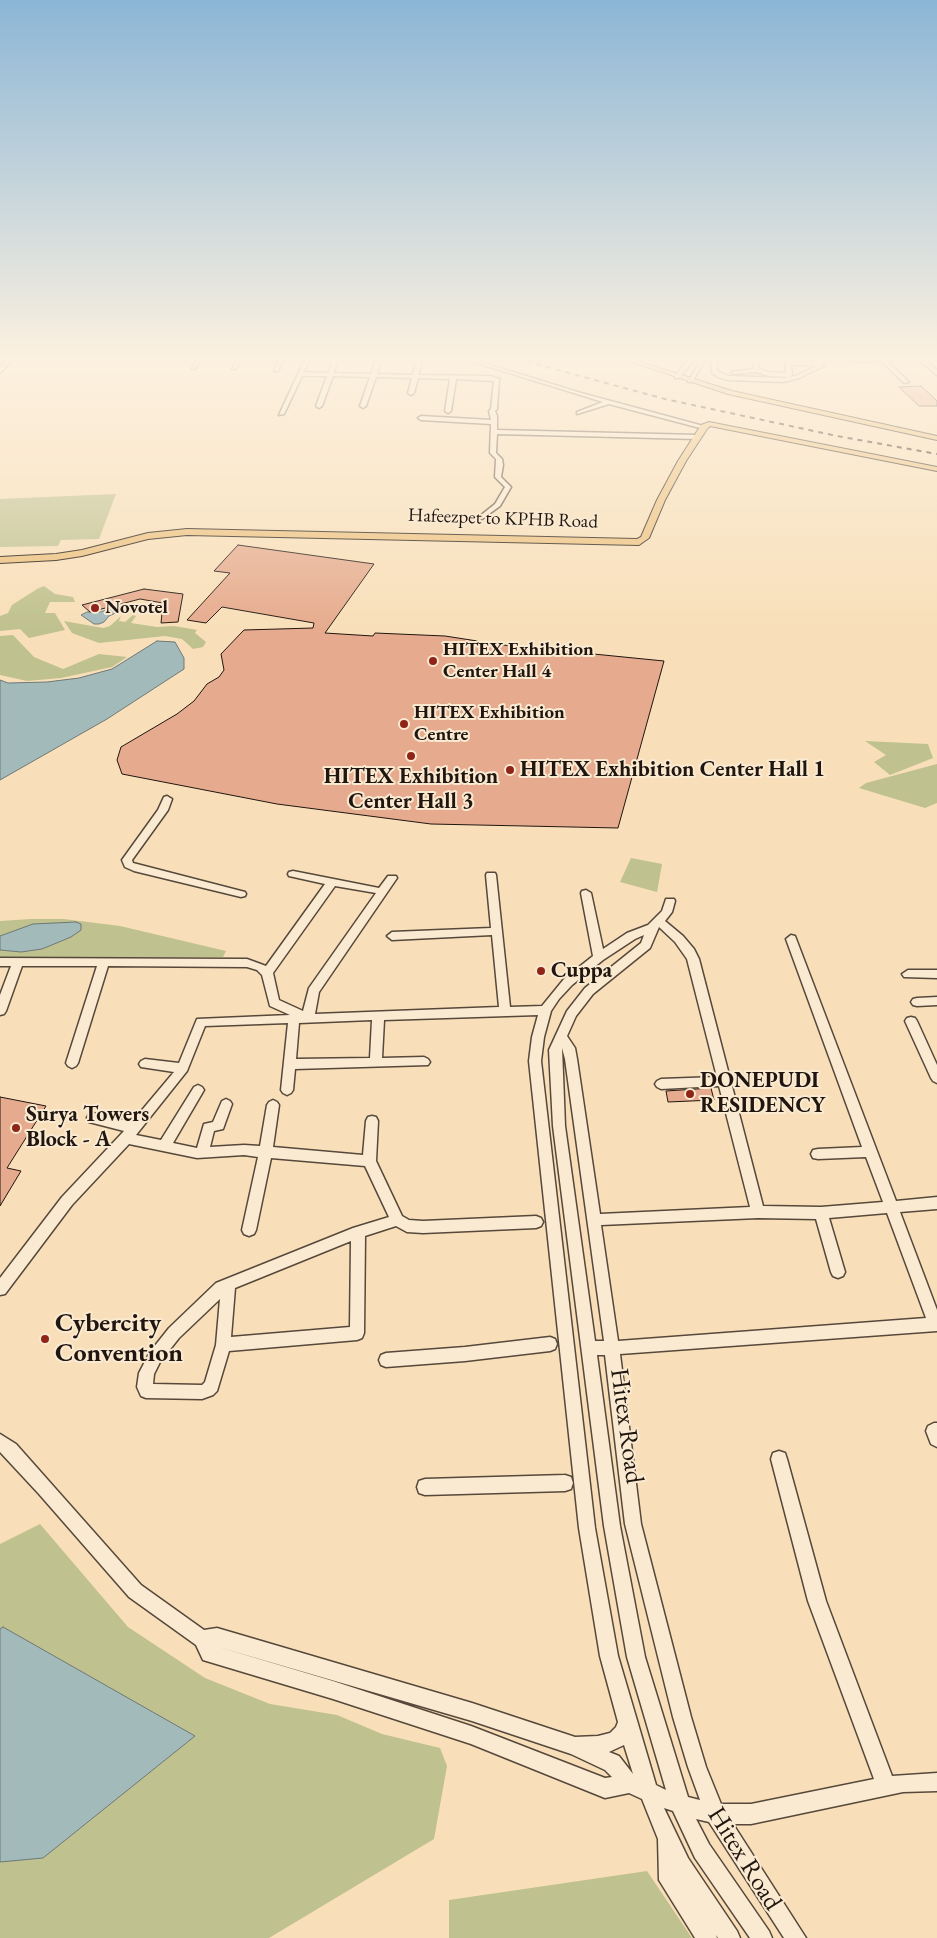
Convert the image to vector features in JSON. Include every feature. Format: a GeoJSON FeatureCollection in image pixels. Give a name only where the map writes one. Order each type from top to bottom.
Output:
{"type":"FeatureCollection","features":[{"type":"Feature","properties":{"kind":"main road"},"geometry":{"type":"LineString","coordinates":[[0,560],[56,557],[82,553],[148,536],[186,532],[637,542],[645,538],[662,500],[691,449]]}},
{"type":"Feature","properties":{"kind":"main road"},"geometry":{"type":"LineString","coordinates":[[821,449],[937,473]]}},
{"type":"Feature","properties":{"kind":"main road"},"geometry":{"type":"LineString","coordinates":[[832,449],[937,469]]}},
{"type":"Feature","properties":{"kind":"main road","name":"Hafeezpet to KPHB Road"},"geometry":{"type":"LineString","coordinates":[[0,555],[68,551],[144,532],[189,528],[645,538]]}},
{"type":"Feature","properties":{"kind":"street"},"geometry":{"type":"LineString","coordinates":[[482,517],[498,505],[504,498],[508,487],[498,477],[500,465],[498,459],[493,454],[493,449]]}},
{"type":"Feature","properties":{"kind":"street"},"geometry":{"type":"LineString","coordinates":[[167,800],[164,810],[127,860],[129,865],[134,868],[241,894]]}},
{"type":"Feature","properties":{"kind":"street"},"geometry":{"type":"LineString","coordinates":[[293,874],[375,890]]}},
{"type":"Feature","properties":{"kind":"street"},"geometry":{"type":"LineString","coordinates":[[491,875],[505,1011]]}},
{"type":"Feature","properties":{"kind":"street"},"geometry":{"type":"LineString","coordinates":[[308,1018],[313,991],[392,878]]}},
{"type":"Feature","properties":{"kind":"street"},"geometry":{"type":"LineString","coordinates":[[267,973],[332,882]]}},
{"type":"Feature","properties":{"kind":"street"},"geometry":{"type":"LineString","coordinates":[[586,892],[599,957]]}},
{"type":"Feature","properties":{"kind":"street","name":"Hitex Road"},"geometry":{"type":"LineString","coordinates":[[670,902],[667,912],[656,925],[646,945],[589,991],[571,1014],[560,1036],[555,1050],[559,1126],[612,1526],[636,1657],[681,1805],[702,1851],[762,1938]]}},
{"type":"Feature","properties":{"kind":"street"},"geometry":{"type":"LineString","coordinates":[[656,925],[679,939],[690,952],[722,1088],[758,1212]]}},
{"type":"Feature","properties":{"kind":"street","name":"Hitex Road"},"geometry":{"type":"LineString","coordinates":[[656,925],[630,936],[599,957],[568,982],[545,1010],[538,1037],[535,1061],[586,1518],[609,1656],[648,1792],[667,1836],[692,1884],[730,1938]]}},
{"type":"Feature","properties":{"kind":"street"},"geometry":{"type":"LineString","coordinates":[[392,936],[497,930]]}},
{"type":"Feature","properties":{"kind":"street"},"geometry":{"type":"LineString","coordinates":[[588,1348],[612,1348],[936,1324],[791,939]]}},
{"type":"Feature","properties":{"kind":"street"},"geometry":{"type":"LineString","coordinates":[[0,962],[247,963],[261,967],[267,973],[274,1003],[308,1018]]}},
{"type":"Feature","properties":{"kind":"street"},"geometry":{"type":"LineString","coordinates":[[0,1011],[18,962]]}},
{"type":"Feature","properties":{"kind":"street"},"geometry":{"type":"LineString","coordinates":[[72,1063],[104,962]]}},
{"type":"Feature","properties":{"kind":"street"},"geometry":{"type":"LineString","coordinates":[[908,974],[937,974]]}},
{"type":"Feature","properties":{"kind":"street"},"geometry":{"type":"LineString","coordinates":[[917,1002],[937,1001]]}},
{"type":"Feature","properties":{"kind":"street"},"geometry":{"type":"LineString","coordinates":[[0,1289],[67,1200],[130,1133],[183,1068],[201,1022],[545,1010]]}},
{"type":"Feature","properties":{"kind":"street"},"geometry":{"type":"LineString","coordinates":[[376,1063],[378,1015]]}},
{"type":"Feature","properties":{"kind":"street"},"geometry":{"type":"LineString","coordinates":[[287,1090],[294,1018]]}},
{"type":"Feature","properties":{"kind":"street"},"geometry":{"type":"LineString","coordinates":[[911,1021],[937,1078]]}},
{"type":"Feature","properties":{"kind":"street","name":"Hitex Road"},"geometry":{"type":"LineString","coordinates":[[560,1036],[569,1048],[571,1055],[612,1348],[633,1524],[682,1717],[715,1814],[796,1938]]}},
{"type":"Feature","properties":{"kind":"street"},"geometry":{"type":"LineString","coordinates":[[289,1064],[424,1062]]}},
{"type":"Feature","properties":{"kind":"street"},"geometry":{"type":"LineString","coordinates":[[145,1064],[183,1068]]}},
{"type":"Feature","properties":{"kind":"street"},"geometry":{"type":"LineString","coordinates":[[661,1084],[722,1088]]}},
{"type":"Feature","properties":{"kind":"street"},"geometry":{"type":"LineString","coordinates":[[164,1146],[198,1090]]}},
{"type":"Feature","properties":{"kind":"street"},"geometry":{"type":"LineString","coordinates":[[202,1153],[209,1128],[218,1125],[226,1104]]}},
{"type":"Feature","properties":{"kind":"street"},"geometry":{"type":"LineString","coordinates":[[249,1230],[266,1152],[273,1105]]}},
{"type":"Feature","properties":{"kind":"street"},"geometry":{"type":"LineString","coordinates":[[93,1118],[164,1146],[202,1153],[244,1150],[337,1160],[369,1161]]}},
{"type":"Feature","properties":{"kind":"street"},"geometry":{"type":"LineString","coordinates":[[372,1121],[369,1161],[402,1223]]}},
{"type":"Feature","properties":{"kind":"street"},"geometry":{"type":"LineString","coordinates":[[818,1154],[870,1152]]}},
{"type":"Feature","properties":{"kind":"street"},"geometry":{"type":"LineString","coordinates":[[593,1220],[758,1212],[821,1213],[890,1206],[937,1204]]}},
{"type":"Feature","properties":{"kind":"street"},"geometry":{"type":"LineString","coordinates":[[821,1213],[838,1272]]}},
{"type":"Feature","properties":{"kind":"street"},"geometry":{"type":"LineString","coordinates":[[228,1284],[222,1345],[212,1386],[202,1392],[149,1392],[145,1390],[147,1373],[155,1357],[174,1333],[198,1308],[228,1284],[365,1233],[402,1223],[536,1222]]}},
{"type":"Feature","properties":{"kind":"street"},"geometry":{"type":"LineString","coordinates":[[222,1345],[357,1333],[365,1233]]}},
{"type":"Feature","properties":{"kind":"street"},"geometry":{"type":"LineString","coordinates":[[386,1360],[465,1354],[550,1344]]}},
{"type":"Feature","properties":{"kind":"street"},"geometry":{"type":"LineString","coordinates":[[937,1431],[934,1431],[937,1439]]}},
{"type":"Feature","properties":{"kind":"street"},"geometry":{"type":"LineString","coordinates":[[0,1442],[40,1482],[135,1592],[202,1639],[209,1654],[333,1690],[471,1735],[605,1788],[629,1784]]}},
{"type":"Feature","properties":{"kind":"street"},"geometry":{"type":"LineString","coordinates":[[779,1459],[817,1601],[886,1786]]}},
{"type":"Feature","properties":{"kind":"street"},"geometry":{"type":"LineString","coordinates":[[426,1487],[564,1483]]}},
{"type":"Feature","properties":{"kind":"street"},"geometry":{"type":"LineString","coordinates":[[202,1639],[217,1637],[472,1712],[573,1745],[612,1763],[629,1784],[681,1805],[715,1814],[752,1814],[903,1782],[937,1782]]}},
{"type":"Feature","properties":{"kind":"street"},"geometry":{"type":"LineString","coordinates":[[573,1745],[598,1745],[615,1741],[623,1733],[628,1720]]}},
{"type":"Feature","properties":{"kind":"street","name":"Hitex Road"},"geometry":{"type":"LineString","coordinates":[[667,1836],[669,1880],[707,1938]]}},
{"type":"Feature","properties":{"kind":"green space"},"geometry":{"type":"Polygon","coordinates":[[[116,494],[99,539],[61,540],[58,546],[0,547],[0,499],[116,494]]]}},
{"type":"Feature","properties":{"kind":"green space"},"geometry":{"type":"Polygon","coordinates":[[[44,586],[55,594],[73,597],[75,602],[50,602],[45,613],[55,613],[65,630],[29,638],[20,629],[0,631],[0,616],[8,613],[12,605],[44,586]]]}},
{"type":"Feature","properties":{"kind":"green space"},"geometry":{"type":"Polygon","coordinates":[[[133,615],[136,616],[131,623],[157,627],[174,626],[197,630],[195,633],[206,642],[203,647],[193,649],[182,639],[165,636],[99,643],[72,633],[64,621],[103,628],[110,626],[121,616],[119,621],[125,622],[133,615]]]}},
{"type":"Feature","properties":{"kind":"green space"},"geometry":{"type":"Polygon","coordinates":[[[13,635],[34,657],[63,669],[99,654],[127,657],[112,667],[61,678],[27,681],[0,675],[0,636],[13,635]]]}},
{"type":"Feature","properties":{"kind":"green space"},"geometry":{"type":"Polygon","coordinates":[[[865,741],[928,744],[933,758],[890,775],[874,762],[886,755],[865,741]]]}},
{"type":"Feature","properties":{"kind":"green space"},"geometry":{"type":"Polygon","coordinates":[[[937,764],[937,803],[925,808],[859,788],[866,783],[937,764]]]}},
{"type":"Feature","properties":{"kind":"green space"},"geometry":{"type":"Polygon","coordinates":[[[631,858],[662,864],[657,892],[620,882],[631,858]]]}},
{"type":"Feature","properties":{"kind":"green space"},"geometry":{"type":"Polygon","coordinates":[[[64,919],[120,926],[226,951],[223,957],[0,957],[0,921],[64,919]]]}},
{"type":"Feature","properties":{"kind":"green space"},"geometry":{"type":"Polygon","coordinates":[[[40,1524],[128,1627],[205,1678],[270,1704],[337,1715],[382,1734],[440,1748],[447,1766],[434,1839],[269,1938],[0,1938],[0,1544],[40,1524]]]}},
{"type":"Feature","properties":{"kind":"green space"},"geometry":{"type":"Polygon","coordinates":[[[647,1871],[692,1938],[449,1938],[449,1900],[647,1871]]]}},
{"type":"Feature","properties":{"kind":"water"},"geometry":{"type":"Polygon","coordinates":[[[119,606],[122,607],[122,610],[109,616],[104,622],[99,624],[94,624],[81,615],[87,612],[100,612],[119,606]]]}},
{"type":"Feature","properties":{"kind":"water"},"geometry":{"type":"Polygon","coordinates":[[[157,641],[175,642],[184,658],[184,669],[107,719],[0,780],[0,680],[8,683],[47,682],[79,678],[112,669],[157,641]]]}},
{"type":"Feature","properties":{"kind":"water"},"geometry":{"type":"Polygon","coordinates":[[[76,922],[81,924],[81,930],[71,937],[42,949],[21,952],[0,950],[0,936],[33,924],[76,922]]]}},
{"type":"Feature","properties":{"kind":"water"},"geometry":{"type":"Polygon","coordinates":[[[3,1627],[195,1736],[43,1858],[0,1862],[0,1629],[3,1627]]]}},
{"type":"Feature","properties":{"kind":"building","name":"HITEX Exhibition Centre"},"geometry":{"type":"Polygon","coordinates":[[[238,545],[374,564],[325,633],[373,636],[375,633],[445,636],[503,645],[664,661],[618,828],[431,824],[277,804],[122,774],[117,760],[121,747],[177,714],[194,701],[207,684],[219,677],[224,670],[221,654],[244,630],[313,628],[314,623],[222,607],[206,623],[187,620],[230,573],[214,571],[238,545]]]}},
{"type":"Feature","properties":{"kind":"building","name":"Novotel"},"geometry":{"type":"Polygon","coordinates":[[[144,589],[183,594],[178,622],[161,623],[163,603],[140,599],[90,612],[82,605],[144,589]]]}},
{"type":"Feature","properties":{"kind":"building","name":"DONEPUDI RESIDENCY"},"geometry":{"type":"Polygon","coordinates":[[[711,1088],[714,1100],[668,1102],[666,1091],[711,1088]]]}},
{"type":"Feature","properties":{"kind":"building","name":"Surya Towers Block - A"},"geometry":{"type":"Polygon","coordinates":[[[0,1097],[46,1106],[7,1168],[21,1171],[0,1206],[0,1097]]]}},
{"type":"Feature","properties":{"kind":"railway"},"geometry":{"type":"LineString","coordinates":[[912,449],[937,454]]}},
{"type":"Feature","properties":{"kind":"place","name":"Novotel"},"geometry":{"type":"Point","coordinates":[95,608]}},
{"type":"Feature","properties":{"kind":"place","name":"HITEX Exhibition Center Hall 4"},"geometry":{"type":"Point","coordinates":[433,661]}},
{"type":"Feature","properties":{"kind":"place","name":"HITEX Exhibition Centre"},"geometry":{"type":"Point","coordinates":[404,724]}},
{"type":"Feature","properties":{"kind":"place","name":"HITEX Exhibition Center Hall 3"},"geometry":{"type":"Point","coordinates":[411,756]}},
{"type":"Feature","properties":{"kind":"place","name":"HITEX Exhibition Center Hall 1"},"geometry":{"type":"Point","coordinates":[510,770]}},
{"type":"Feature","properties":{"kind":"place","name":"Cuppa"},"geometry":{"type":"Point","coordinates":[541,971]}},
{"type":"Feature","properties":{"kind":"place","name":"DONEPUDI RESIDENCY"},"geometry":{"type":"Point","coordinates":[690,1094]}},
{"type":"Feature","properties":{"kind":"place","name":"Surya Towers Block - A"},"geometry":{"type":"Point","coordinates":[16,1128]}},
{"type":"Feature","properties":{"kind":"place","name":"Cybercity Convention"},"geometry":{"type":"Point","coordinates":[45,1339]}}]}
